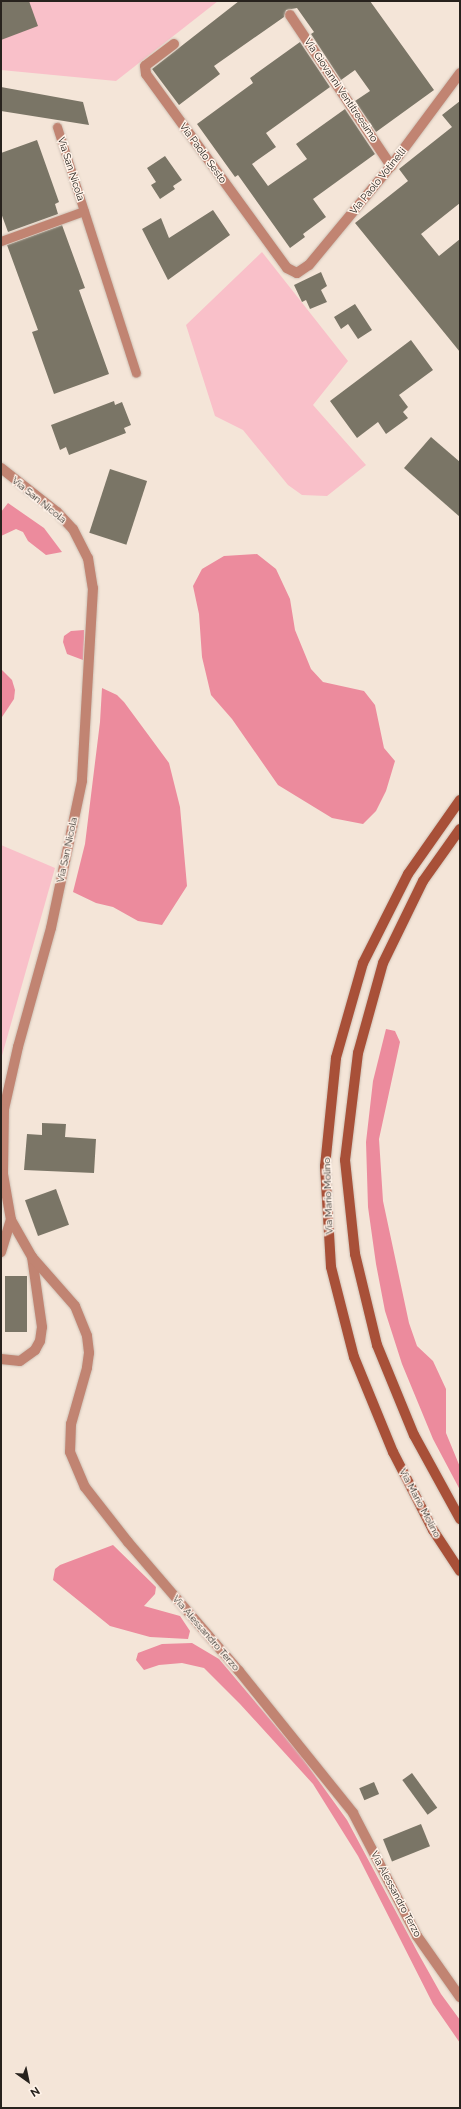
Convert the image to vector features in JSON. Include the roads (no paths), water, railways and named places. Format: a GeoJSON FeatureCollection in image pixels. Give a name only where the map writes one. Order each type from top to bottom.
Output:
{"type":"FeatureCollection","features":[{"type":"Feature","properties":{"kind":"main road","name":"Via Mario Molino"},"geometry":{"type":"LineString","coordinates":[[460,800],[408,874],[364,963],[336,1058],[325,1166],[331,1267],[354,1357],[393,1452],[433,1530],[460,1571]]}},
{"type":"Feature","properties":{"kind":"main road","name":"Via Mario Molino"},"geometry":{"type":"LineString","coordinates":[[460,829],[423,881],[383,963],[358,1053],[345,1160],[355,1254],[377,1345],[414,1435],[460,1519]]}},
{"type":"Feature","properties":{"kind":"street","name":"Via Giovanni Ventitreesimo"},"geometry":{"type":"LineString","coordinates":[[290,15],[391,166]]}},
{"type":"Feature","properties":{"kind":"street","name":"Via Paolo Sesto"},"geometry":{"type":"LineString","coordinates":[[174,44],[145,66],[146,74],[287,268]]}},
{"type":"Feature","properties":{"kind":"street","name":"Via Paolo Votinelli"},"geometry":{"type":"LineString","coordinates":[[287,268],[297,273],[309,265],[391,166],[460,73]]}},
{"type":"Feature","properties":{"kind":"street","name":"Via San Nicola"},"geometry":{"type":"LineString","coordinates":[[2,473],[58,512],[73,529],[88,558],[93,607],[82,781],[51,928],[18,1047],[4,1109],[3,1174],[11,1220],[32,1257]]}},
{"type":"Feature","properties":{"kind":"street"},"geometry":{"type":"LineString","coordinates":[[1,1252],[11,1220]]}},
{"type":"Feature","properties":{"kind":"street"},"geometry":{"type":"LineString","coordinates":[[1,1359],[20,1361],[35,1350],[40,1341],[42,1327],[32,1257]]}},
{"type":"Feature","properties":{"kind":"street","name":"Via Alessandro Terzo"},"geometry":{"type":"LineString","coordinates":[[32,1257],[75,1306],[87,1336],[89,1353],[87,1368],[68,1441],[75,1467],[85,1487],[128,1542],[239,1671],[353,1813],[417,1936],[460,1997]]}},
{"type":"Feature","properties":{"kind":"lane","name":"Via San Nicola"},"geometry":{"type":"LineString","coordinates":[[57,127],[136,373]]}},
{"type":"Feature","properties":{"kind":"lane","name":"Via San Nicola"},"geometry":{"type":"LineString","coordinates":[[1,241],[84,211]]}}]}
